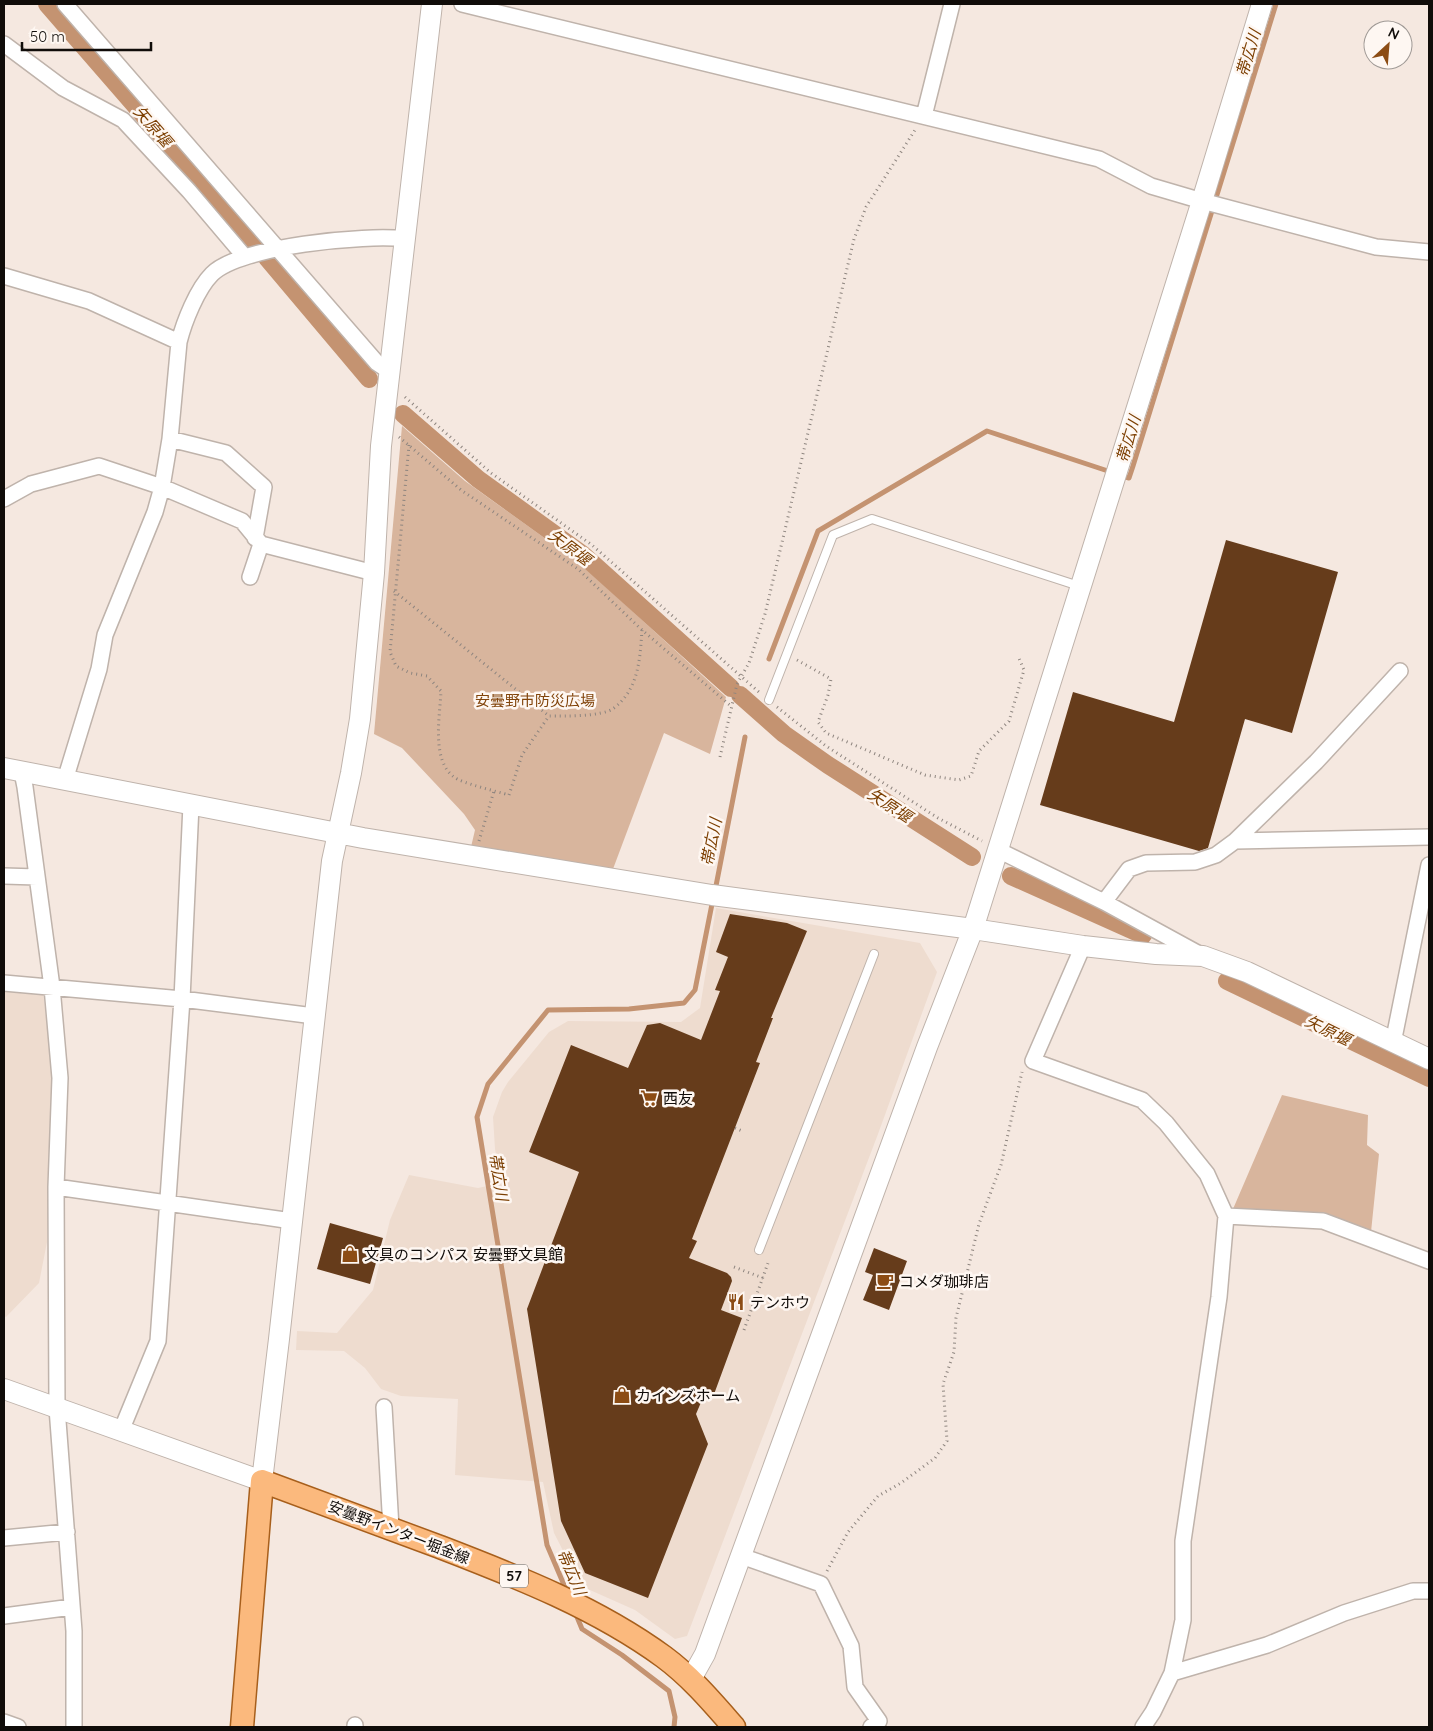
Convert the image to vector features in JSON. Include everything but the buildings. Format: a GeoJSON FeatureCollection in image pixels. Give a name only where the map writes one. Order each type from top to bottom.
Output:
{"type":"FeatureCollection","features":[{"type":"Feature","properties":{"kind":"main road","name":"安曇野インター堀金線"},"geometry":{"type":"LineString","coordinates":[[262,1481],[491,1567],[584,1608],[628,1632],[665,1658],[691,1679],[734,1727]]}},
{"type":"Feature","properties":{"kind":"main road"},"geometry":{"type":"LineString","coordinates":[[242,1727],[262,1481]]}},
{"type":"Feature","properties":{"kind":"street"},"geometry":{"type":"LineString","coordinates":[[64,4],[279,249],[389,379]]}},
{"type":"Feature","properties":{"kind":"street"},"geometry":{"type":"LineString","coordinates":[[4,1389],[262,1481],[332,861],[352,773],[360,719],[374,573],[381,446],[432,4]]}},
{"type":"Feature","properties":{"kind":"street"},"geometry":{"type":"LineString","coordinates":[[462,4],[1099,159],[1151,186],[1376,247],[1429,252]]}},
{"type":"Feature","properties":{"kind":"street"},"geometry":{"type":"LineString","coordinates":[[924,116],[952,4]]}},
{"type":"Feature","properties":{"kind":"street"},"geometry":{"type":"LineString","coordinates":[[691,1679],[705,1654],[927,1047],[973,930],[1262,4]]}},
{"type":"Feature","properties":{"kind":"street"},"geometry":{"type":"LineString","coordinates":[[4,44],[63,88],[124,120],[189,191],[245,257]]}},
{"type":"Feature","properties":{"kind":"street"},"geometry":{"type":"LineString","coordinates":[[65,780],[99,669],[105,635],[155,512],[162,487],[170,440],[179,342],[183,328],[203,285],[212,274],[223,266],[245,257],[279,249],[329,241],[391,237],[405,239]]}},
{"type":"Feature","properties":{"kind":"street"},"geometry":{"type":"LineString","coordinates":[[4,276],[89,300],[179,342]]}},
{"type":"Feature","properties":{"kind":"street"},"geometry":{"type":"LineString","coordinates":[[170,440],[226,453],[264,486],[258,541],[250,577]]}},
{"type":"Feature","properties":{"kind":"street"},"geometry":{"type":"LineString","coordinates":[[4,499],[31,484],[99,466],[162,487],[242,522],[258,541],[374,573]]}},
{"type":"Feature","properties":{"kind":"street"},"geometry":{"type":"LineString","coordinates":[[1104,902],[1129,869],[1146,863],[1195,862],[1216,855],[1235,841],[1316,762],[1400,671]]}},
{"type":"Feature","properties":{"kind":"street"},"geometry":{"type":"LineString","coordinates":[[13,770],[338,833],[712,895],[1083,946],[1156,954],[1203,956]]}},
{"type":"Feature","properties":{"kind":"street"},"geometry":{"type":"LineString","coordinates":[[13,770],[25,787],[52,987],[60,1078],[56,1187],[57,1408],[74,1631],[74,1727]]}},
{"type":"Feature","properties":{"kind":"street"},"geometry":{"type":"LineString","coordinates":[[121,1431],[158,1341],[182,999],[191,805]]}},
{"type":"Feature","properties":{"kind":"street"},"geometry":{"type":"LineString","coordinates":[[1235,841],[1429,837]]}},
{"type":"Feature","properties":{"kind":"street"},"geometry":{"type":"LineString","coordinates":[[998,850],[1104,902],[1203,956],[1247,972],[1429,1059]]}},
{"type":"Feature","properties":{"kind":"street"},"geometry":{"type":"LineString","coordinates":[[1393,1043],[1429,865]]}},
{"type":"Feature","properties":{"kind":"street"},"geometry":{"type":"LineString","coordinates":[[4,876],[36,877]]}},
{"type":"Feature","properties":{"kind":"street"},"geometry":{"type":"LineString","coordinates":[[1083,946],[1032,1061],[1142,1100],[1166,1123],[1207,1174],[1226,1216],[1219,1297],[1183,1541],[1183,1620],[1172,1673],[1154,1712],[1143,1727]]}},
{"type":"Feature","properties":{"kind":"street"},"geometry":{"type":"LineString","coordinates":[[4,983],[182,999],[314,1016]]}},
{"type":"Feature","properties":{"kind":"street"},"geometry":{"type":"LineString","coordinates":[[56,1187],[292,1221]]}},
{"type":"Feature","properties":{"kind":"street"},"geometry":{"type":"LineString","coordinates":[[1226,1216],[1323,1221],[1429,1262]]}},
{"type":"Feature","properties":{"kind":"street"},"geometry":{"type":"LineString","coordinates":[[384,1407],[391,1528]]}},
{"type":"Feature","properties":{"kind":"street"},"geometry":{"type":"LineString","coordinates":[[4,1538],[67,1532]]}},
{"type":"Feature","properties":{"kind":"street"},"geometry":{"type":"LineString","coordinates":[[741,1556],[821,1584],[851,1646],[856,1687],[879,1721],[871,1727]]}},
{"type":"Feature","properties":{"kind":"street"},"geometry":{"type":"LineString","coordinates":[[1172,1673],[1267,1645],[1344,1613],[1414,1591],[1429,1591]]}},
{"type":"Feature","properties":{"kind":"street"},"geometry":{"type":"LineString","coordinates":[[4,1616],[72,1607]]}},
{"type":"Feature","properties":{"kind":"street"},"geometry":{"type":"LineString","coordinates":[[4,1722],[18,1727]]}},
{"type":"Feature","properties":{"kind":"lane"},"geometry":{"type":"LineString","coordinates":[[769,700],[833,535],[872,519],[1081,586]]}},
{"type":"Feature","properties":{"kind":"lane"},"geometry":{"type":"LineString","coordinates":[[759,1250],[874,954]]}},
{"type":"Feature","properties":{"kind":"path"},"geometry":{"type":"LineString","coordinates":[[720,757],[737,684],[749,663],[765,614],[854,239],[866,207],[924,116]]}},
{"type":"Feature","properties":{"kind":"path"},"geometry":{"type":"LineString","coordinates":[[389,379],[400,392],[491,473],[592,545],[741,677],[826,746],[938,818],[998,850]]}},
{"type":"Feature","properties":{"kind":"path"},"geometry":{"type":"LineString","coordinates":[[396,434],[461,490],[578,569],[642,630],[732,707]]}},
{"type":"Feature","properties":{"kind":"path"},"geometry":{"type":"LineString","coordinates":[[409,445],[390,652],[396,666],[410,673],[427,676],[441,691],[439,751],[443,764],[454,777],[510,795],[522,755],[548,716]]}},
{"type":"Feature","properties":{"kind":"path"},"geometry":{"type":"LineString","coordinates":[[390,589],[395,591],[548,716],[586,715],[613,709],[632,688],[640,662],[642,630]]}},
{"type":"Feature","properties":{"kind":"path"},"geometry":{"type":"LineString","coordinates":[[788,655],[831,678],[828,695],[818,722],[826,733],[925,775],[959,780],[971,776],[979,751],[1009,721],[1024,670],[1018,656]]}},
{"type":"Feature","properties":{"kind":"path"},"geometry":{"type":"LineString","coordinates":[[479,842],[494,791]]}},
{"type":"Feature","properties":{"kind":"path"},"geometry":{"type":"LineString","coordinates":[[821,1584],[848,1532],[878,1496],[901,1483],[934,1458],[947,1441],[943,1384],[954,1352],[956,1318],[979,1224],[1001,1165],[1024,1067],[1032,1061]]}},
{"type":"Feature","properties":{"kind":"path"},"geometry":{"type":"LineString","coordinates":[[735,1128],[742,1131]]}},
{"type":"Feature","properties":{"kind":"path"},"geometry":{"type":"LineString","coordinates":[[744,1330],[768,1263]]}},
{"type":"Feature","properties":{"kind":"path"},"geometry":{"type":"LineString","coordinates":[[734,1267],[763,1278]]}},
{"type":"Feature","properties":{"kind":"shaded area"},"geometry":{"type":"Polygon","coordinates":[[[716,908],[920,943],[937,972],[878,1134],[687,1636],[675,1639],[635,1610],[581,1586],[554,1533],[543,1482],[455,1475],[458,1399],[401,1396],[381,1389],[365,1368],[344,1351],[296,1350],[297,1331],[337,1333],[373,1290],[390,1220],[409,1175],[478,1188],[501,1183],[495,1149],[493,1117],[502,1092],[508,1082],[549,1032],[568,1021],[681,1022],[700,1008],[716,908]]]}},
{"type":"Feature","properties":{"kind":"shaded area"},"geometry":{"type":"Polygon","coordinates":[[[4,987],[43,991],[53,1081],[47,1242],[39,1283],[6,1317],[4,1316],[4,987]]]}},
{"type":"Feature","properties":{"kind":"green space","name":"安曇野市防災広場"},"geometry":{"type":"Polygon","coordinates":[[[402,426],[465,481],[582,565],[726,697],[710,754],[664,733],[613,869],[471,847],[475,830],[464,814],[402,748],[374,734],[402,426]]]}},
{"type":"Feature","properties":{"kind":"green space"},"geometry":{"type":"Polygon","coordinates":[[[1282,1095],[1368,1115],[1367,1145],[1379,1154],[1371,1232],[1324,1215],[1233,1209],[1282,1095]]]}},
{"type":"Feature","properties":{"kind":"waterway","name":"矢原堰"},"geometry":{"type":"LineString","coordinates":[[47,4],[259,248]]}},
{"type":"Feature","properties":{"kind":"waterway","name":"帯広川"},"geometry":{"type":"LineString","coordinates":[[1119,475],[1129,478],[1276,4]]}},
{"type":"Feature","properties":{"kind":"waterway","name":"矢原堰"},"geometry":{"type":"LineString","coordinates":[[267,258],[369,379]]}},
{"type":"Feature","properties":{"kind":"waterway","name":"矢原堰"},"geometry":{"type":"LineString","coordinates":[[403,414],[478,479],[582,554],[731,688]]}},
{"type":"Feature","properties":{"kind":"waterway","name":"帯広川"},"geometry":{"type":"LineString","coordinates":[[769,659],[818,531],[987,431],[1111,472]]}},
{"type":"Feature","properties":{"kind":"waterway","name":"矢原堰"},"geometry":{"type":"LineString","coordinates":[[740,695],[784,734],[828,765],[972,857]]}},
{"type":"Feature","properties":{"kind":"waterway","name":"帯広川"},"geometry":{"type":"LineString","coordinates":[[715,891],[745,737]]}},
{"type":"Feature","properties":{"kind":"waterway","name":"矢原堰"},"geometry":{"type":"LineString","coordinates":[[1011,876],[1143,935]]}},
{"type":"Feature","properties":{"kind":"waterway","name":"帯広川"},"geometry":{"type":"LineString","coordinates":[[567,1592],[547,1545],[477,1117],[488,1084],[548,1010],[629,1009],[684,1003],[695,990],[713,899]]}},
{"type":"Feature","properties":{"kind":"waterway","name":"矢原堰"},"geometry":{"type":"LineString","coordinates":[[1227,981],[1429,1078]]}},
{"type":"Feature","properties":{"kind":"waterway","name":"帯広川"},"geometry":{"type":"LineString","coordinates":[[575,1612],[582,1629],[622,1655],[669,1691],[675,1717],[674,1727]]}},
{"type":"Feature","properties":{"kind":"place","name":"西友"},"geometry":{"type":"Point","coordinates":[649,1098]}},
{"type":"Feature","properties":{"kind":"place","name":"文具のコンパス 安曇野文具館"},"geometry":{"type":"Point","coordinates":[350,1254]}},
{"type":"Feature","properties":{"kind":"place","name":"コメダ珈琲店"},"geometry":{"type":"Point","coordinates":[885,1281]}},
{"type":"Feature","properties":{"kind":"place","name":"テンホウ"},"geometry":{"type":"Point","coordinates":[736,1302]}},
{"type":"Feature","properties":{"kind":"place","name":"カインズホーム"},"geometry":{"type":"Point","coordinates":[622,1395]}}]}
